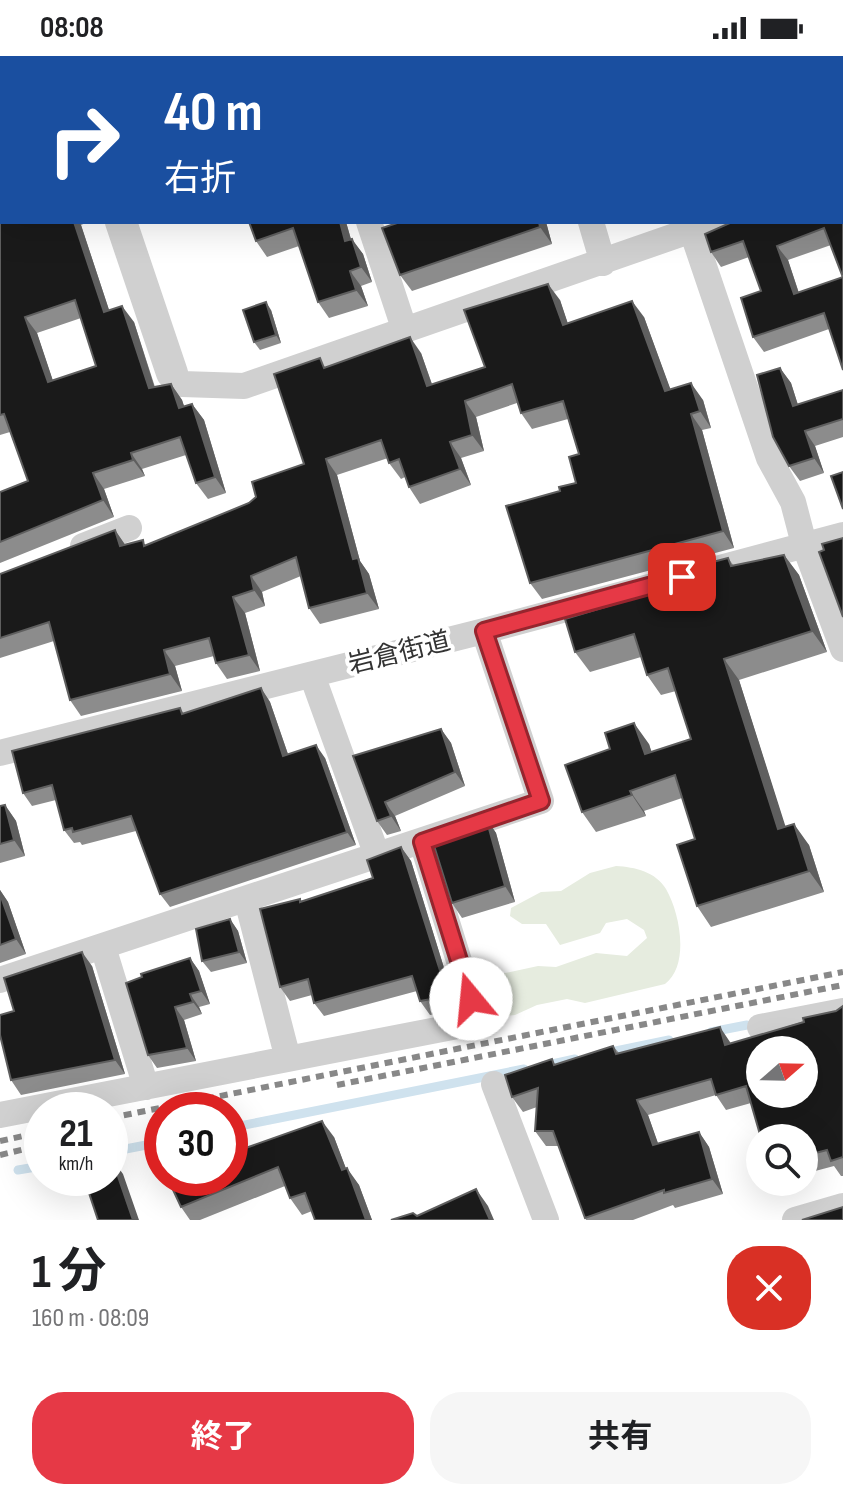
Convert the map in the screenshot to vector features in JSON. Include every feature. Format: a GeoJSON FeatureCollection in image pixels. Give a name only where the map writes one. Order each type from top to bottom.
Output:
{"type":"FeatureCollection","features":[{"type":"Feature","properties":{"kind":"street"},"geometry":{"type":"LineString","coordinates":[[122,224],[172,373],[182,384],[244,386],[704,226],[769,458],[793,502],[804,544],[843,649]]}},
{"type":"Feature","properties":{"kind":"street"},"geometry":{"type":"LineString","coordinates":[[370,224],[405,331]]}},
{"type":"Feature","properties":{"kind":"street"},"geometry":{"type":"LineString","coordinates":[[592,224],[603,263]]}},
{"type":"Feature","properties":{"kind":"street"},"geometry":{"type":"LineString","coordinates":[[57,556],[129,528]]}},
{"type":"Feature","properties":{"kind":"street","name":"岩倉街道"},"geometry":{"type":"LineString","coordinates":[[0,753],[484,631],[843,535]]}},
{"type":"Feature","properties":{"kind":"street"},"geometry":{"type":"LineString","coordinates":[[0,980],[378,858],[541,801],[484,631]]}},
{"type":"Feature","properties":{"kind":"street"},"geometry":{"type":"LineString","coordinates":[[312,675],[378,858]]}},
{"type":"Feature","properties":{"kind":"street"},"geometry":{"type":"LineString","coordinates":[[0,1115],[478,1022],[422,842]]}},
{"type":"Feature","properties":{"kind":"street"},"geometry":{"type":"LineString","coordinates":[[247,900],[288,1059]]}},
{"type":"Feature","properties":{"kind":"street"},"geometry":{"type":"LineString","coordinates":[[103,947],[146,1087]]}},
{"type":"Feature","properties":{"kind":"street"},"geometry":{"type":"LineString","coordinates":[[760,1027],[843,1011]]}},
{"type":"Feature","properties":{"kind":"street"},"geometry":{"type":"LineString","coordinates":[[494,1084],[546,1220]]}},
{"type":"Feature","properties":{"kind":"street"},"geometry":{"type":"LineString","coordinates":[[795,1220],[843,1206]]}},
{"type":"Feature","properties":{"kind":"shaded area"},"geometry":{"type":"Polygon","coordinates":[[[616,866],[657,878],[671,899],[678,925],[680,952],[678,965],[665,984],[585,1003],[567,999],[537,1005],[515,1015],[496,1017],[486,1012],[480,988],[496,975],[538,966],[556,967],[596,953],[627,956],[647,938],[644,930],[627,919],[606,923],[600,933],[560,945],[546,924],[522,924],[510,916],[511,908],[541,892],[561,891],[590,873],[616,866]]]}},
{"type":"Feature","properties":{"kind":"building"},"geometry":{"type":"Polygon","coordinates":[[[0,224],[75,224],[104,312],[122,306],[149,388],[171,384],[179,408],[192,404],[215,477],[196,483],[180,437],[131,453],[133,460],[93,473],[103,500],[0,542],[0,492],[28,481],[4,414],[0,415],[0,224]],[[75,300],[25,317],[48,382],[96,366],[75,300]]]}},
{"type":"Feature","properties":{"kind":"building"},"geometry":{"type":"Polygon","coordinates":[[[250,224],[341,224],[345,241],[352,239],[361,267],[350,271],[356,290],[318,302],[293,228],[256,241],[250,224]]]}},
{"type":"Feature","properties":{"kind":"building"},"geometry":{"type":"Polygon","coordinates":[[[394,224],[539,224],[540,227],[400,275],[382,228],[394,224]]]}},
{"type":"Feature","properties":{"kind":"building"},"geometry":{"type":"Polygon","coordinates":[[[728,224],[843,224],[842,275],[824,228],[777,246],[794,294],[843,277],[843,370],[824,313],[753,337],[741,298],[761,291],[743,241],[711,252],[705,234],[728,224]]]}},
{"type":"Feature","properties":{"kind":"building"},"geometry":{"type":"Polygon","coordinates":[[[548,284],[563,325],[632,301],[665,391],[691,383],[700,411],[691,414],[723,531],[530,583],[506,506],[560,491],[559,487],[576,483],[569,457],[579,454],[563,401],[521,413],[512,384],[465,401],[472,435],[450,442],[460,469],[409,487],[399,459],[389,463],[381,440],[326,459],[353,559],[358,558],[367,593],[309,608],[296,557],[251,576],[254,590],[233,597],[249,655],[216,663],[209,638],[164,650],[170,674],[70,700],[49,622],[0,638],[0,574],[115,530],[120,546],[143,540],[144,546],[249,503],[256,497],[252,482],[304,464],[274,374],[320,358],[324,368],[410,337],[427,386],[485,367],[464,310],[548,284]]]}},
{"type":"Feature","properties":{"kind":"building"},"geometry":{"type":"Polygon","coordinates":[[[266,302],[276,335],[254,342],[243,310],[266,302]]]}},
{"type":"Feature","properties":{"kind":"building"},"geometry":{"type":"Polygon","coordinates":[[[780,368],[793,406],[843,390],[843,419],[805,431],[814,458],[789,466],[773,437],[757,375],[780,368]]]}},
{"type":"Feature","properties":{"kind":"building"},"geometry":{"type":"Polygon","coordinates":[[[843,472],[843,509],[831,476],[843,472]]]}},
{"type":"Feature","properties":{"kind":"building"},"geometry":{"type":"Polygon","coordinates":[[[843,538],[843,617],[819,552],[824,550],[822,544],[843,538]]]}},
{"type":"Feature","properties":{"kind":"building"},"geometry":{"type":"Polygon","coordinates":[[[784,555],[812,631],[724,659],[778,829],[794,824],[809,871],[697,906],[677,845],[695,839],[675,775],[630,791],[632,795],[582,812],[565,765],[610,749],[605,733],[634,723],[645,754],[691,739],[668,668],[647,675],[634,634],[575,652],[565,619],[668,588],[664,575],[728,558],[731,566],[784,555]]]}},
{"type":"Feature","properties":{"kind":"building"},"geometry":{"type":"Polygon","coordinates":[[[261,688],[283,756],[316,745],[347,832],[160,894],[131,816],[73,832],[72,828],[64,830],[52,785],[23,793],[12,751],[180,708],[182,714],[261,688]]]}},
{"type":"Feature","properties":{"kind":"building"},"geometry":{"type":"Polygon","coordinates":[[[441,729],[455,772],[385,802],[391,816],[377,821],[353,756],[441,729]]]}},
{"type":"Feature","properties":{"kind":"building"},"geometry":{"type":"Polygon","coordinates":[[[5,805],[14,840],[0,844],[0,806],[5,805]]]}},
{"type":"Feature","properties":{"kind":"building"},"geometry":{"type":"Polygon","coordinates":[[[486,818],[505,886],[452,903],[431,836],[486,818]]]}},
{"type":"Feature","properties":{"kind":"building"},"geometry":{"type":"Polygon","coordinates":[[[401,847],[448,996],[420,1001],[412,976],[314,1003],[308,979],[280,987],[260,909],[300,899],[300,902],[373,878],[367,860],[401,847]]]}},
{"type":"Feature","properties":{"kind":"building"},"geometry":{"type":"Polygon","coordinates":[[[0,894],[16,939],[0,945],[0,894]]]}},
{"type":"Feature","properties":{"kind":"building"},"geometry":{"type":"Polygon","coordinates":[[[230,919],[239,952],[202,961],[196,929],[230,919]]]}},
{"type":"Feature","properties":{"kind":"building"},"geometry":{"type":"Polygon","coordinates":[[[82,952],[115,1060],[11,1080],[0,1035],[0,1015],[14,1011],[4,978],[82,952]]]}},
{"type":"Feature","properties":{"kind":"building"},"geometry":{"type":"Polygon","coordinates":[[[190,958],[201,991],[190,994],[193,1002],[175,1007],[187,1048],[148,1055],[126,983],[142,977],[141,974],[190,958]]]}},
{"type":"Feature","properties":{"kind":"building"},"geometry":{"type":"Polygon","coordinates":[[[843,1006],[843,1157],[831,1161],[827,1150],[818,1152],[818,1124],[757,1124],[752,1108],[818,1108],[818,1036],[756,1036],[804,1022],[803,1018],[836,1011],[843,1006]]]}},
{"type":"Feature","properties":{"kind":"building"},"geometry":{"type":"Polygon","coordinates":[[[720,1027],[725,1045],[746,1039],[746,1086],[716,1095],[711,1079],[637,1100],[653,1145],[699,1132],[712,1179],[664,1193],[664,1190],[585,1218],[553,1131],[535,1131],[538,1088],[512,1097],[505,1075],[552,1059],[554,1065],[613,1046],[616,1054],[720,1027]]]}},
{"type":"Feature","properties":{"kind":"building"},"geometry":{"type":"Polygon","coordinates":[[[322,1121],[342,1170],[347,1168],[366,1220],[315,1220],[305,1193],[290,1198],[278,1167],[248,1179],[248,1147],[322,1121]]]}},
{"type":"Feature","properties":{"kind":"building"},"geometry":{"type":"Polygon","coordinates":[[[476,1189],[490,1220],[391,1220],[413,1213],[417,1216],[476,1189]]]}},
{"type":"Feature","properties":{"kind":"building"},"geometry":{"type":"Polygon","coordinates":[[[90,1196],[125,1196],[133,1220],[98,1220],[90,1196]]]}},
{"type":"Feature","properties":{"kind":"building"},"geometry":{"type":"Polygon","coordinates":[[[176,1196],[208,1196],[181,1207],[176,1196]]]}},
{"type":"Feature","properties":{"kind":"building"},"geometry":{"type":"Polygon","coordinates":[[[843,1207],[843,1220],[802,1220],[843,1207]]]}},
{"type":"Feature","properties":{"kind":"waterway"},"geometry":{"type":"LineString","coordinates":[[711,1032],[747,1025]]}},
{"type":"Feature","properties":{"kind":"waterway"},"geometry":{"type":"LineString","coordinates":[[606,1053],[669,1040]]}},
{"type":"Feature","properties":{"kind":"waterway"},"geometry":{"type":"LineString","coordinates":[[543,1066],[575,1059]]}},
{"type":"Feature","properties":{"kind":"waterway"},"geometry":{"type":"LineString","coordinates":[[248,1124],[524,1069]]}},
{"type":"Feature","properties":{"kind":"waterway"},"geometry":{"type":"LineString","coordinates":[[128,1149],[144,1145]]}},
{"type":"Feature","properties":{"kind":"waterway"},"geometry":{"type":"LineString","coordinates":[[18,1170],[24,1169]]}},
{"type":"Feature","properties":{"kind":"railway"},"geometry":{"type":"LineString","coordinates":[[128,1114],[843,972]]}},
{"type":"Feature","properties":{"kind":"railway"},"geometry":{"type":"LineString","coordinates":[[337,1085],[843,985]]}},
{"type":"Feature","properties":{"kind":"railway"},"geometry":{"type":"LineString","coordinates":[[0,1141],[24,1136]]}},
{"type":"Feature","properties":{"kind":"railway"},"geometry":{"type":"LineString","coordinates":[[0,1155],[24,1149]]}},
{"type":"Feature","properties":{"kind":"route"},"geometry":{"type":"LineString","coordinates":[[471,999],[422,842],[541,801],[484,631],[682,577]]}}]}
